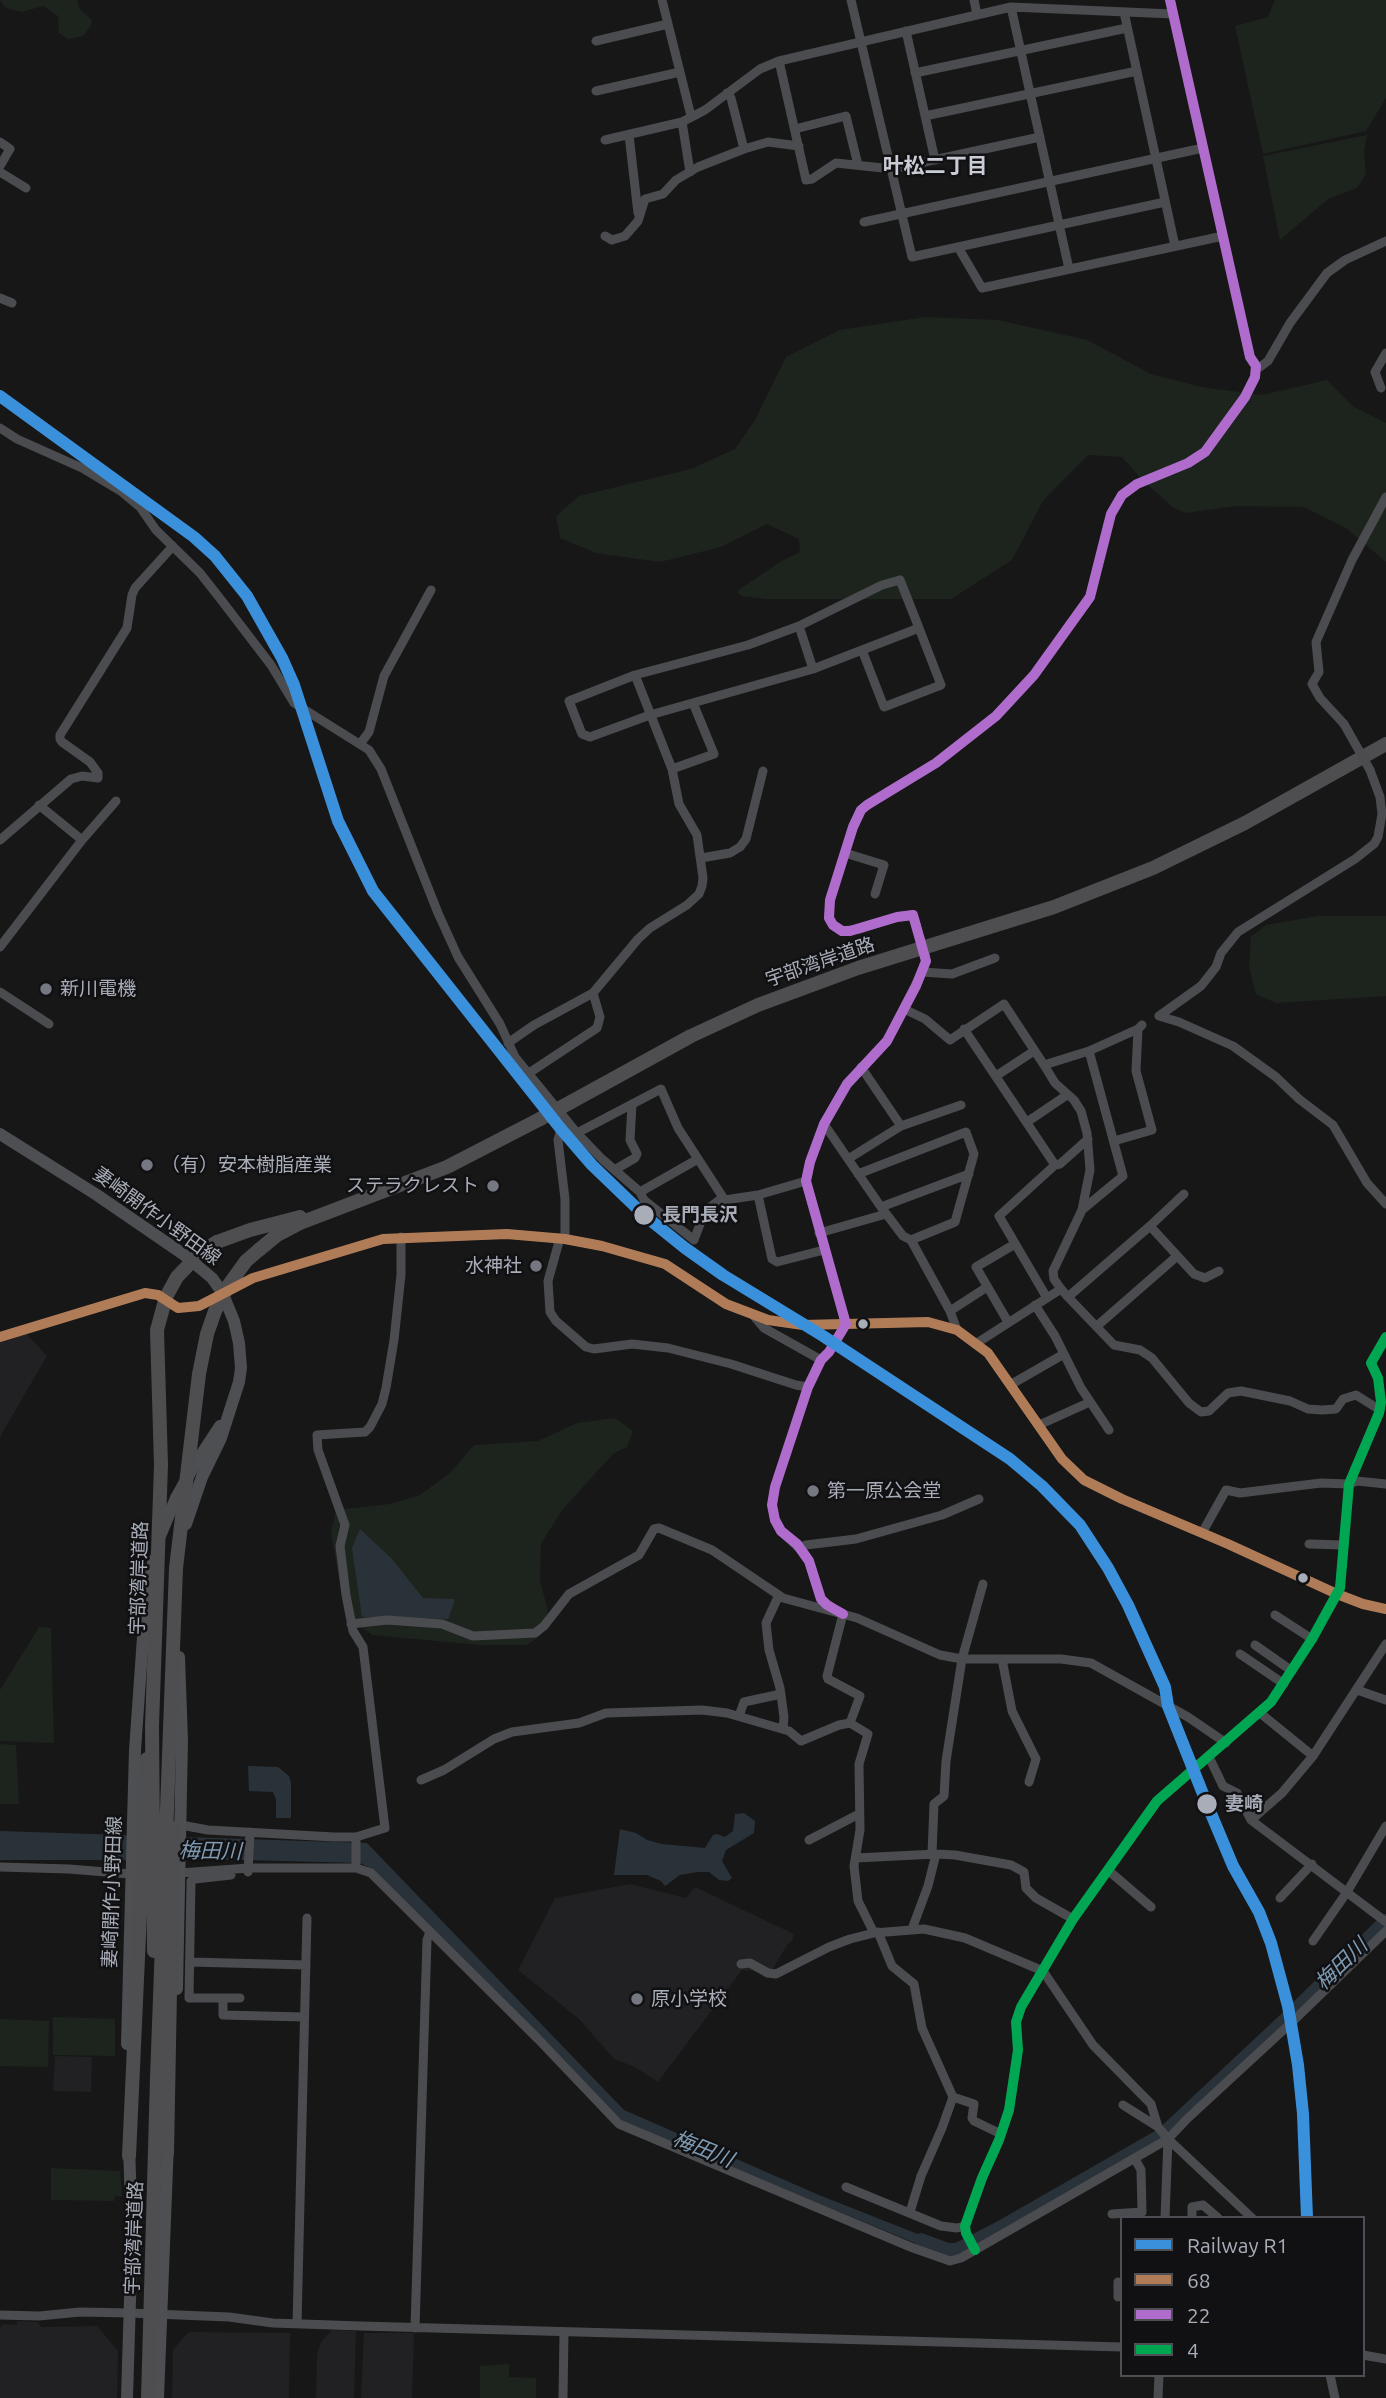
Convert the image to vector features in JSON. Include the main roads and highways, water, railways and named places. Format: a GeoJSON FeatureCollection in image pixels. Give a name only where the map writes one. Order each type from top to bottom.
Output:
{"type":"FeatureCollection","features":[{"type":"Feature","properties":{"kind":"highway","name":"宇部湾岸道路"},"geometry":{"type":"LineString","coordinates":[[148,2398],[170,1680],[176,1568],[202,1353],[222,1295],[246,1261],[292,1227],[447,1167],[691,1036],[758,1005],[858,968],[1064,903],[1153,868],[1245,823],[1386,744]]}},
{"type":"Feature","properties":{"kind":"highway","name":"宇部湾岸道路"},"geometry":{"type":"LineString","coordinates":[[157,2078],[152,1886],[152,1726],[160,1497],[157,1330],[166,1297],[177,1277],[200,1253],[217,1242],[250,1230],[352,1203]]}},
{"type":"Feature","properties":{"kind":"highway"},"geometry":{"type":"LineString","coordinates":[[167,2154],[173,1855],[170,1680]]}},
{"type":"Feature","properties":{"kind":"highway"},"geometry":{"type":"LineString","coordinates":[[129,2156],[144,1804],[152,1726]]}},
{"type":"Feature","properties":{"kind":"main road","name":"妻崎開作小野田線"},"geometry":{"type":"LineString","coordinates":[[0,1134],[97,1195],[183,1254],[212,1278],[222,1292],[234,1321],[241,1358],[239,1382],[231,1408],[189,1511],[183,1535],[176,2043],[167,2154],[158,2398]]}},
{"type":"Feature","properties":{"kind":"main road","name":"妻崎開作小野田線"},"geometry":{"type":"LineString","coordinates":[[127,2398],[132,2234],[127,2073],[131,1874],[135,1750],[149,1577],[162,1532],[176,1498],[231,1408]]}},
{"type":"Feature","properties":{"kind":"water"},"geometry":{"type":"Polygon","coordinates":[[[360,1529],[392,1559],[423,1598],[454,1599],[448,1619],[362,1617],[352,1548],[360,1529]]]}},
{"type":"Feature","properties":{"kind":"water"},"geometry":{"type":"Polygon","coordinates":[[[248,1766],[278,1767],[289,1776],[291,1818],[276,1818],[276,1799],[273,1792],[249,1791],[248,1766]]]}},
{"type":"Feature","properties":{"kind":"water"},"geometry":{"type":"Polygon","coordinates":[[[744,1813],[755,1821],[754,1833],[726,1850],[722,1861],[732,1878],[728,1881],[719,1880],[709,1872],[698,1872],[680,1875],[665,1886],[661,1881],[647,1875],[614,1875],[620,1829],[662,1844],[705,1848],[713,1835],[725,1837],[733,1831],[735,1814],[744,1813]]]}},
{"type":"Feature","properties":{"kind":"water"},"geometry":{"type":"Polygon","coordinates":[[[0,1831],[367,1843],[624,2110],[819,2195],[938,2242],[934,2251],[623,2122],[368,1867],[360,1863],[0,1860],[0,1831]]]}},
{"type":"Feature","properties":{"kind":"waterway","name":"梅田川"},"geometry":{"type":"LineString","coordinates":[[921,2240],[948,2250],[957,2250],[1162,2135],[1386,1921]]}},
{"type":"Feature","properties":{"kind":"tunnel"},"geometry":{"type":"LineString","coordinates":[[916,925],[924,950]]}},
{"type":"Feature","properties":{"kind":"rail line","name":"R1"},"geometry":{"type":"LineString","coordinates":[[0,396],[194,537],[215,556],[247,596],[294,685],[338,821],[373,891],[592,1165],[644,1215],[685,1248],[1010,1459],[1042,1486],[1080,1525],[1128,1605],[1165,1687],[1168,1706],[1233,1866],[1259,1912],[1271,1943],[1288,2006],[1298,2065],[1303,2114],[1307,2216]]}},
{"type":"Feature","properties":{"kind":"place","name":"新川電機"},"geometry":{"type":"Point","coordinates":[46,989]}},
{"type":"Feature","properties":{"kind":"place","name":"（有）安本樹脂産業"},"geometry":{"type":"Point","coordinates":[147,1165]}},
{"type":"Feature","properties":{"kind":"place","name":"ステラクレスト"},"geometry":{"type":"Point","coordinates":[493,1186]}},
{"type":"Feature","properties":{"kind":"place","name":"長門長沢"},"geometry":{"type":"Point","coordinates":[644,1215]}},
{"type":"Feature","properties":{"kind":"place","name":"水神社"},"geometry":{"type":"Point","coordinates":[536,1266]}},
{"type":"Feature","properties":{"kind":"place","name":"第一原公会堂"},"geometry":{"type":"Point","coordinates":[813,1491]}},
{"type":"Feature","properties":{"kind":"place","name":"妻崎"},"geometry":{"type":"Point","coordinates":[1207,1804]}},
{"type":"Feature","properties":{"kind":"place","name":"原小学校"},"geometry":{"type":"Point","coordinates":[637,1999]}},
{"type":"Feature","properties":{"kind":"district","name":"叶松二丁目"},"geometry":{"type":"Point","coordinates":[935,166]}}]}
